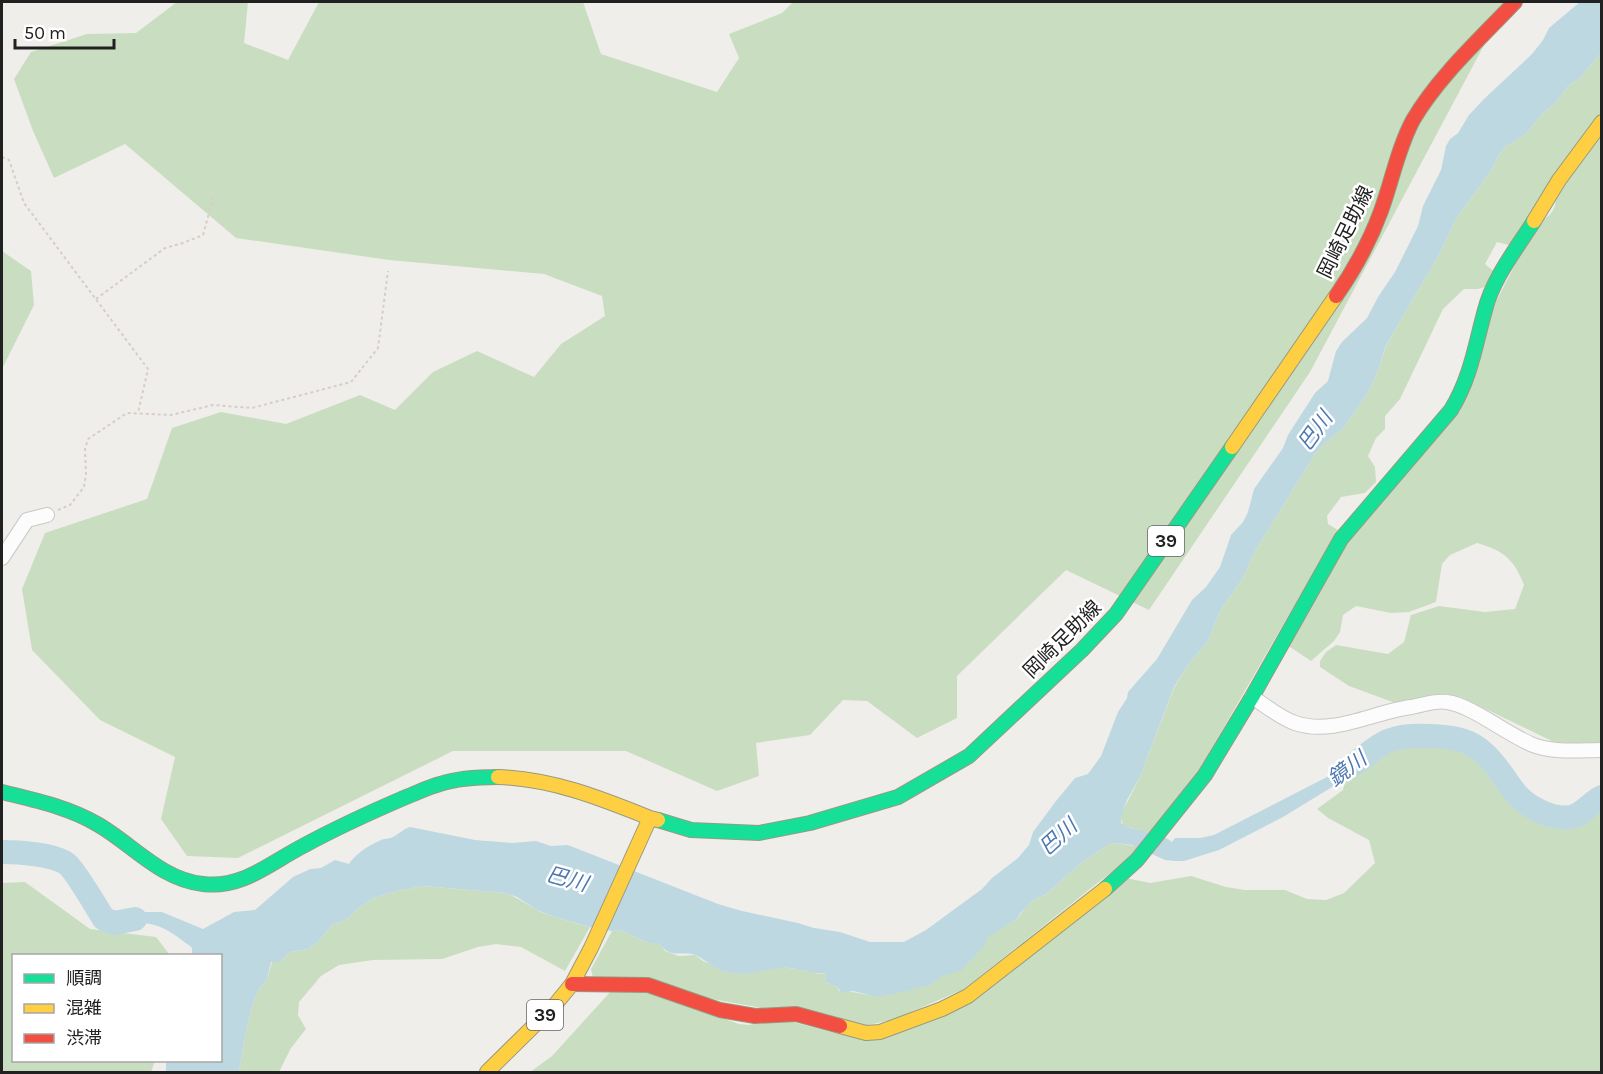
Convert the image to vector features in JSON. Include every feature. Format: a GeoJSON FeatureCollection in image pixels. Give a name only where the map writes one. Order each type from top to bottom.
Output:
{"type":"FeatureCollection","features":[{"type":"Feature","properties":{"kind":"main road","name":"岡崎足助線"},"geometry":{"type":"LineString","coordinates":[[2,792],[78,814],[99,825],[172,875],[195,883],[221,885],[248,877],[286,854],[387,804],[446,782],[504,777],[530,780],[573,788],[650,818],[691,830],[759,833],[810,823],[898,797],[919,787],[969,756],[1082,650],[1116,614],[1351,274],[1380,213],[1404,139],[1414,119],[1437,86],[1515,2]]}},
{"type":"Feature","properties":{"kind":"main road"},"geometry":{"type":"LineString","coordinates":[[572,984],[648,985],[720,1010],[755,1016],[796,1014],[827,1021],[854,1031],[880,1032],[942,1009],[968,996],[1128,870],[1205,775],[1341,539],[1451,410],[1463,390],[1482,327],[1485,309],[1495,285],[1559,180],[1602,122]]}},
{"type":"Feature","properties":{"kind":"main road","name":"39"},"geometry":{"type":"LineString","coordinates":[[487,1072],[554,1006],[572,984],[591,948],[650,818]]}},
{"type":"Feature","properties":{"kind":"street"},"geometry":{"type":"LineString","coordinates":[[2,558],[27,520],[47,514]]}},
{"type":"Feature","properties":{"kind":"street"},"geometry":{"type":"LineString","coordinates":[[1252,697],[1292,723],[1311,728],[1330,727],[1398,708],[1446,701],[1459,705],[1536,747],[1554,750],[1602,750]]}},
{"type":"Feature","properties":{"kind":"path"},"geometry":{"type":"LineString","coordinates":[[2,157],[9,160],[24,203],[148,369],[138,413]]}},
{"type":"Feature","properties":{"kind":"path"},"geometry":{"type":"LineString","coordinates":[[96,299],[165,249],[203,235],[214,195]]}},
{"type":"Feature","properties":{"kind":"path"},"geometry":{"type":"LineString","coordinates":[[47,514],[70,505],[84,487],[87,474],[85,449],[88,439],[127,413],[171,415],[213,405],[252,408],[347,384],[378,348],[388,271]]}},
{"type":"Feature","properties":{"kind":"green space"},"geometry":{"type":"Polygon","coordinates":[[[177,2],[248,2],[244,43],[288,60],[319,2],[583,2],[601,54],[717,92],[739,58],[729,34],[782,13],[793,2],[1507,2],[1310,372],[1149,610],[1066,570],[957,676],[957,718],[917,738],[867,701],[843,700],[810,735],[756,743],[759,776],[717,791],[626,751],[453,751],[238,858],[187,856],[161,819],[175,757],[100,720],[32,650],[22,589],[45,533],[147,499],[172,428],[221,412],[286,424],[360,395],[395,410],[433,372],[477,351],[534,377],[561,344],[605,316],[602,296],[544,274],[389,260],[236,238],[125,144],[54,178],[33,131],[14,79],[31,52],[87,34],[136,33],[177,2]]]}},
{"type":"Feature","properties":{"kind":"green space"},"geometry":{"type":"Polygon","coordinates":[[[1601,53],[1601,115],[1513,246],[1497,242],[1485,264],[1496,273],[1488,286],[1464,289],[1443,309],[1400,399],[1385,416],[1385,429],[1376,438],[1368,456],[1375,467],[1376,482],[1365,493],[1341,497],[1327,516],[1328,524],[1338,530],[1198,772],[1149,834],[1123,825],[1120,816],[1140,777],[1174,688],[1187,666],[1208,641],[1220,611],[1243,578],[1254,553],[1315,454],[1342,430],[1369,391],[1392,335],[1439,255],[1456,219],[1493,168],[1504,148],[1526,134],[1542,114],[1557,101],[1569,85],[1579,79],[1601,53]]]}},
{"type":"Feature","properties":{"kind":"green space"},"geometry":{"type":"Polygon","coordinates":[[[1601,127],[1601,743],[1556,743],[1461,697],[1434,695],[1395,703],[1349,686],[1320,667],[1320,661],[1326,652],[1336,645],[1388,654],[1404,642],[1411,615],[1439,606],[1485,612],[1515,609],[1524,585],[1520,576],[1507,557],[1486,546],[1477,543],[1450,555],[1442,564],[1436,602],[1409,612],[1391,613],[1356,606],[1343,615],[1340,632],[1334,641],[1311,661],[1287,645],[1346,541],[1460,411],[1487,319],[1536,224],[1552,212],[1556,200],[1601,127]]]}},
{"type":"Feature","properties":{"kind":"green space"},"geometry":{"type":"Polygon","coordinates":[[[2,251],[31,271],[34,305],[2,369],[2,251]]]}},
{"type":"Feature","properties":{"kind":"green space"},"geometry":{"type":"Polygon","coordinates":[[[1421,739],[1447,741],[1474,751],[1492,765],[1514,801],[1533,815],[1544,819],[1569,826],[1578,822],[1601,804],[1601,1072],[530,1072],[552,1056],[612,990],[644,991],[739,1024],[749,1025],[781,1019],[838,1034],[943,1014],[1126,878],[1150,883],[1191,876],[1226,887],[1245,890],[1285,890],[1307,899],[1326,900],[1344,893],[1375,863],[1369,840],[1328,818],[1317,809],[1343,790],[1345,781],[1392,743],[1421,739]]]}},
{"type":"Feature","properties":{"kind":"green space"},"geometry":{"type":"Polygon","coordinates":[[[1115,843],[1140,847],[964,989],[895,1019],[864,1026],[593,978],[591,969],[612,931],[620,930],[649,943],[659,943],[665,951],[679,956],[695,955],[703,961],[737,974],[779,967],[819,974],[826,973],[825,982],[837,987],[839,991],[885,996],[966,966],[987,937],[1017,919],[1035,899],[1045,895],[1081,863],[1108,845],[1115,843]]]}},
{"type":"Feature","properties":{"kind":"green space"},"geometry":{"type":"Polygon","coordinates":[[[25,882],[90,929],[156,937],[169,954],[12,954],[12,1062],[155,1062],[151,1072],[2,1072],[2,883],[25,882]]]}},
{"type":"Feature","properties":{"kind":"green space"},"geometry":{"type":"Polygon","coordinates":[[[423,886],[505,893],[545,913],[590,927],[565,971],[521,947],[496,944],[478,947],[442,959],[373,960],[339,965],[321,976],[299,1002],[298,1015],[306,1029],[291,1048],[279,1072],[239,1072],[252,1007],[259,989],[267,980],[272,962],[280,962],[290,952],[308,949],[318,942],[332,925],[348,919],[373,898],[423,886]]]}},
{"type":"Feature","properties":{"kind":"water","name":"巴川"},"geometry":{"type":"Polygon","coordinates":[[[1580,2],[1601,2],[1601,53],[1579,79],[1569,85],[1557,101],[1542,114],[1526,134],[1504,148],[1493,168],[1456,219],[1439,255],[1385,348],[1369,391],[1342,430],[1315,454],[1254,553],[1243,578],[1220,611],[1208,641],[1187,666],[1174,687],[1140,777],[1127,800],[1121,823],[1133,829],[1167,838],[1172,842],[1175,838],[1200,838],[1214,835],[1327,777],[1374,743],[1382,743],[1379,750],[1337,784],[1283,817],[1219,850],[1184,861],[1165,860],[1132,845],[1115,843],[1108,845],[1081,863],[1045,895],[1035,899],[1017,919],[988,937],[984,946],[962,970],[943,976],[930,985],[885,996],[873,996],[853,991],[842,993],[837,987],[825,982],[826,973],[783,968],[744,974],[723,971],[695,955],[670,953],[659,943],[649,943],[620,930],[590,927],[555,917],[505,893],[423,886],[397,891],[373,898],[348,919],[332,925],[318,942],[308,949],[290,952],[280,962],[271,962],[267,980],[259,989],[252,1007],[239,1072],[166,1072],[166,1062],[222,1062],[222,954],[192,954],[190,946],[156,925],[142,923],[113,926],[104,919],[136,912],[162,912],[203,929],[234,912],[255,910],[293,877],[310,869],[321,868],[335,860],[349,864],[355,856],[369,846],[410,827],[475,840],[512,843],[536,841],[551,846],[568,845],[718,904],[814,928],[840,932],[870,942],[904,942],[926,930],[982,889],[992,878],[1018,858],[1029,845],[1033,832],[1056,801],[1075,778],[1088,774],[1101,756],[1128,692],[1157,659],[1192,600],[1206,587],[1220,567],[1231,535],[1243,522],[1248,512],[1254,489],[1283,448],[1288,435],[1315,393],[1328,381],[1336,351],[1367,318],[1395,272],[1418,226],[1423,206],[1441,170],[1446,146],[1450,139],[1458,133],[1469,115],[1484,99],[1532,54],[1549,28],[1580,2]]]}},
{"type":"Feature","properties":{"kind":"waterway","name":"鏡川"},"geometry":{"type":"LineString","coordinates":[[1356,763],[1390,740],[1407,736],[1437,736],[1462,740],[1479,749],[1495,765],[1517,795],[1542,812],[1557,817],[1571,817],[1579,814],[1602,797]]}},
{"type":"Feature","properties":{"kind":"waterway"},"geometry":{"type":"LineString","coordinates":[[2,852],[35,854],[67,864],[104,919],[114,923],[135,919]]}},
{"type":"Feature","properties":{"kind":"traffic: fast"},"geometry":{"type":"LineString","coordinates":[[1105,889],[1137,860],[1205,775],[1341,539],[1451,410],[1468,373],[1494,286],[1534,221]]}},
{"type":"Feature","properties":{"kind":"traffic: fast"},"geometry":{"type":"LineString","coordinates":[[658,820],[691,830],[759,833],[810,823],[898,797],[969,756],[1082,650],[1116,614],[1232,447]]}},
{"type":"Feature","properties":{"kind":"traffic: fast"},"geometry":{"type":"LineString","coordinates":[[2,792],[74,813],[110,832],[147,860],[174,876],[188,881],[217,885],[243,879],[341,827],[427,788],[461,779],[498,777]]}},
{"type":"Feature","properties":{"kind":"traffic: slow"},"geometry":{"type":"LineString","coordinates":[[1534,221],[1559,180],[1602,122]]}},
{"type":"Feature","properties":{"kind":"traffic: slow"},"geometry":{"type":"LineString","coordinates":[[1232,447],[1336,296]]}},
{"type":"Feature","properties":{"kind":"traffic: slow"},"geometry":{"type":"LineString","coordinates":[[498,777],[538,781],[557,786],[650,818]]}},
{"type":"Feature","properties":{"kind":"traffic: slow"},"geometry":{"type":"LineString","coordinates":[[487,1072],[554,1006],[572,984],[591,948],[650,818],[658,820]]}},
{"type":"Feature","properties":{"kind":"traffic: slow"},"geometry":{"type":"LineString","coordinates":[[840,1026],[866,1033],[880,1032],[942,1009],[968,996],[1105,889]]}},
{"type":"Feature","properties":{"kind":"traffic: jam"},"geometry":{"type":"LineString","coordinates":[[1336,296],[1372,233],[1403,142],[1413,120],[1447,73],[1515,2]]}},
{"type":"Feature","properties":{"kind":"traffic: jam"},"geometry":{"type":"LineString","coordinates":[[572,984],[648,985],[720,1010],[755,1016],[796,1014],[840,1026]]}}]}
